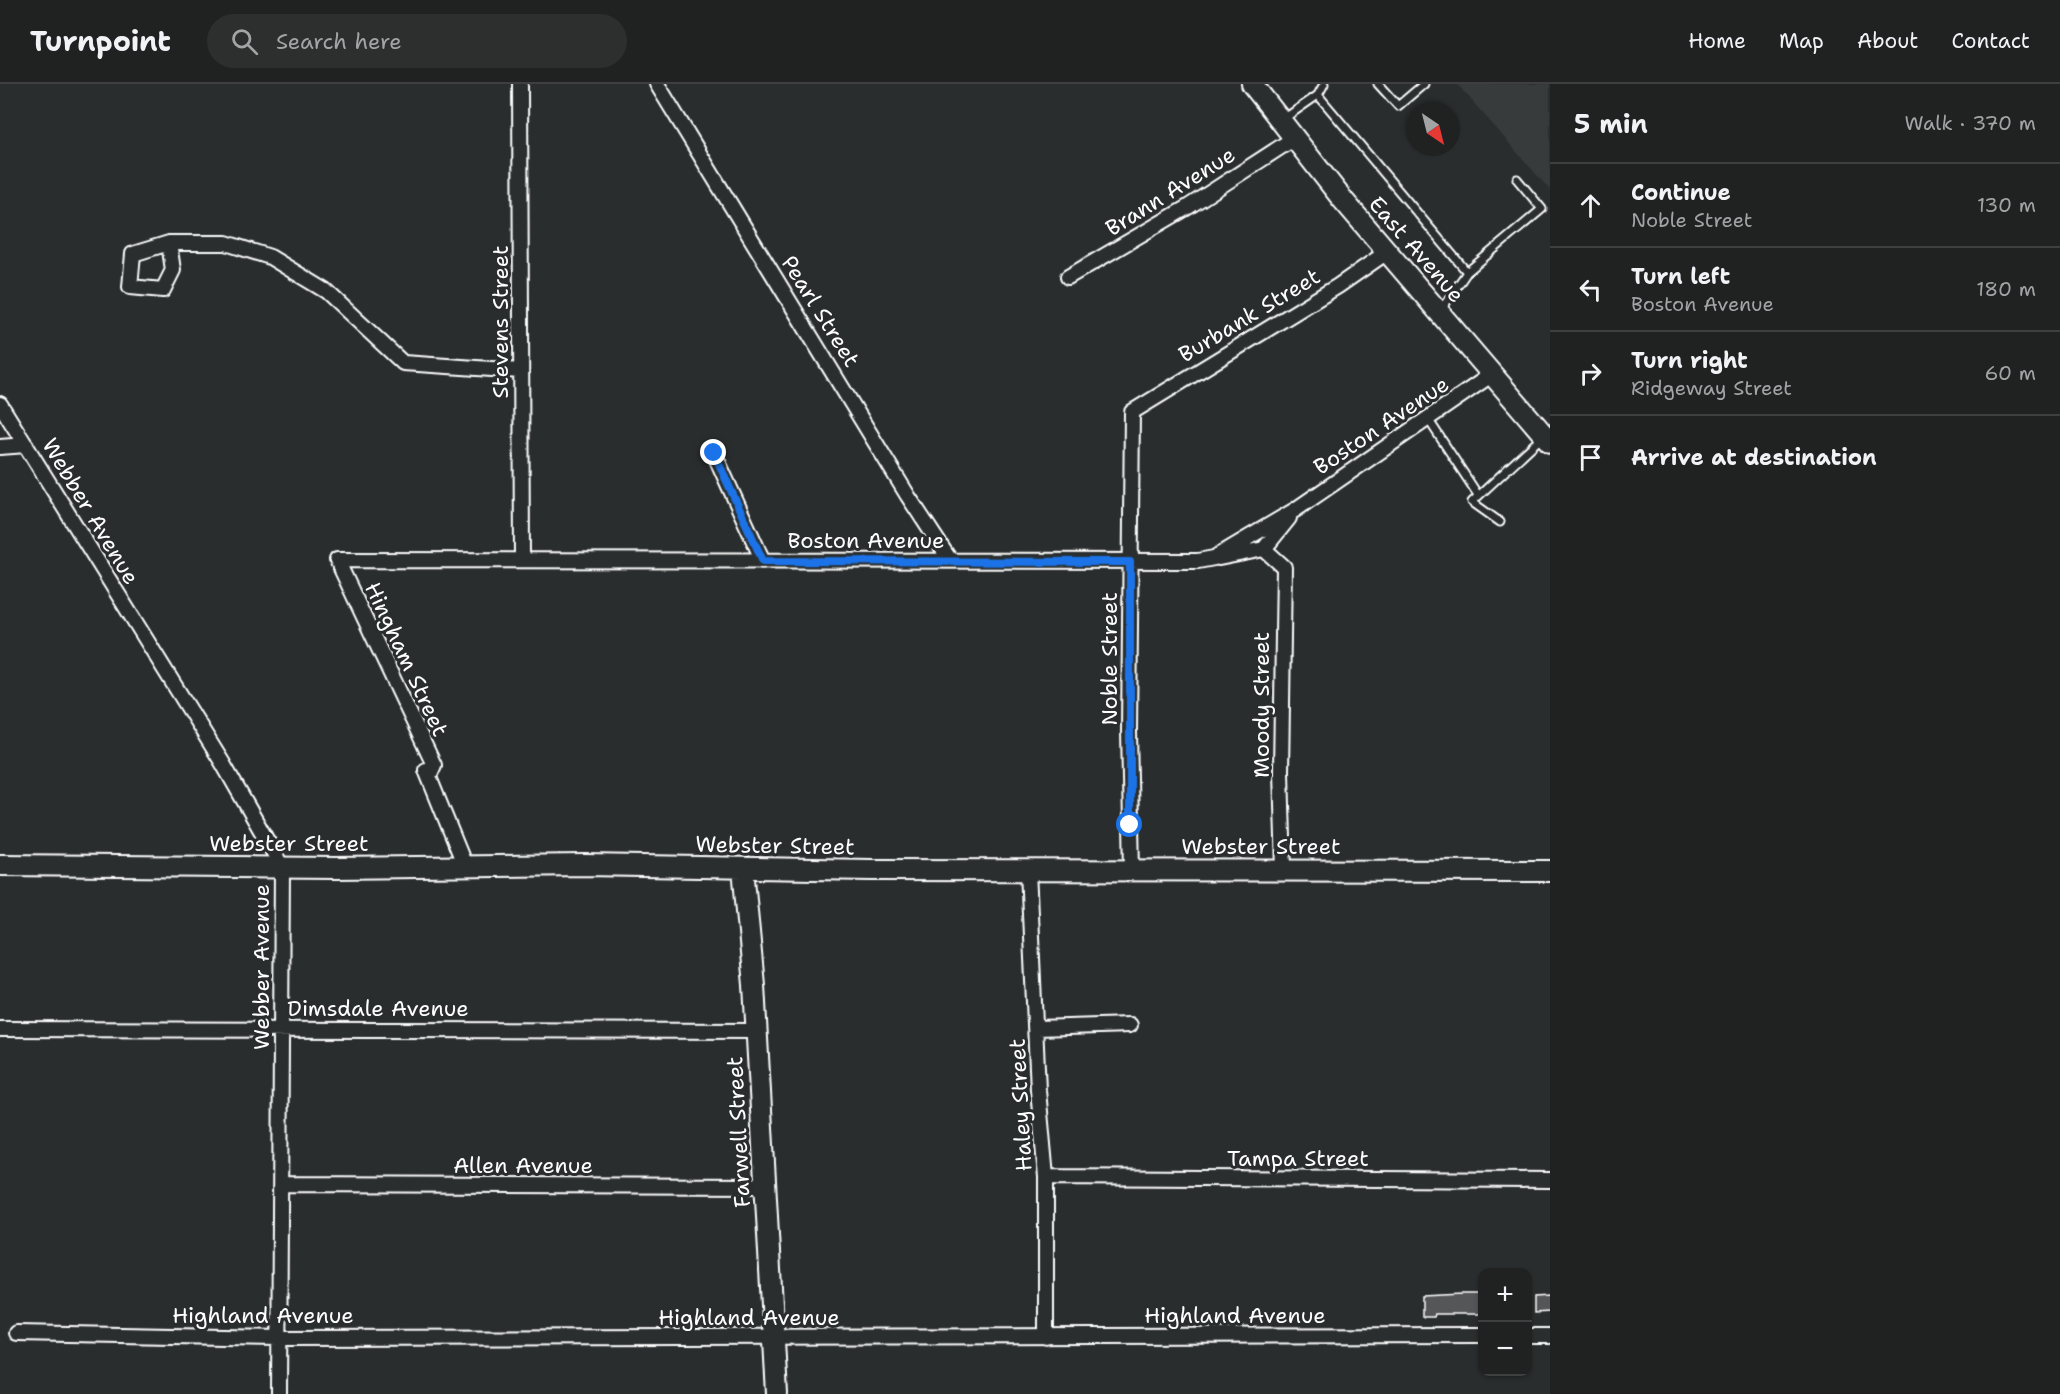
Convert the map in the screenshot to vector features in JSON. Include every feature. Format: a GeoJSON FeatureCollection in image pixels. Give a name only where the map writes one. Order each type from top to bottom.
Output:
{"type":"FeatureCollection","features":[{"type":"Feature","properties":{"kind":"main road","name":"East Avenue"},"geometry":{"type":"LineString","coordinates":[[1252,84],[1293,139],[1387,252],[1547,438]]}},
{"type":"Feature","properties":{"kind":"main road","name":"Webster Street"},"geometry":{"type":"LineString","coordinates":[[0,865],[1550,871]]}},
{"type":"Feature","properties":{"kind":"main road","name":"Farwell Street"},"geometry":{"type":"LineString","coordinates":[[743,868],[757,1031],[777,1394]]}},
{"type":"Feature","properties":{"kind":"street","name":"Stevens Street"},"geometry":{"type":"LineString","coordinates":[[520,84],[522,560]]}},
{"type":"Feature","properties":{"kind":"street","name":"Pearl Street"},"geometry":{"type":"LineString","coordinates":[[657,84],[908,496],[950,560]]}},
{"type":"Feature","properties":{"kind":"street","name":"Brann Avenue"},"geometry":{"type":"LineString","coordinates":[[1068,277],[1188,207],[1293,139]]}},
{"type":"Feature","properties":{"kind":"street"},"geometry":{"type":"LineString","coordinates":[[169,243],[226,243],[270,257],[326,291],[403,363],[521,371]]}},
{"type":"Feature","properties":{"kind":"street","name":"Burbank Street"},"geometry":{"type":"LineString","coordinates":[[1132,412],[1338,286],[1387,252]]}},
{"type":"Feature","properties":{"kind":"street","name":"Boston Avenue"},"geometry":{"type":"LineString","coordinates":[[1214,558],[1295,510],[1491,375]]}},
{"type":"Feature","properties":{"kind":"street","name":"Webber Avenue"},"geometry":{"type":"LineString","coordinates":[[0,404],[222,762],[282,867],[279,1394]]}},
{"type":"Feature","properties":{"kind":"street","name":"Noble Street"},"geometry":{"type":"LineString","coordinates":[[1132,412],[1130,562],[1132,870]]}},
{"type":"Feature","properties":{"kind":"street"},"geometry":{"type":"LineString","coordinates":[[0,447],[26,445]]}},
{"type":"Feature","properties":{"kind":"street"},"geometry":{"type":"LineString","coordinates":[[714,453],[763,561]]}},
{"type":"Feature","properties":{"kind":"street","name":"Boston Avenue"},"geometry":{"type":"LineString","coordinates":[[337,560],[1198,561],[1245,555],[1264,549],[1295,510]]}},
{"type":"Feature","properties":{"kind":"street","name":"Moody Street"},"geometry":{"type":"LineString","coordinates":[[1264,549],[1284,567],[1281,772],[1284,870]]}},
{"type":"Feature","properties":{"kind":"street","name":"Hingham Street"},"geometry":{"type":"LineString","coordinates":[[337,560],[434,765],[429,776]]}},
{"type":"Feature","properties":{"kind":"street"},"geometry":{"type":"LineString","coordinates":[[419,754],[465,866]]}},
{"type":"Feature","properties":{"kind":"street","name":"Haley Street"},"geometry":{"type":"LineString","coordinates":[[1028,870],[1046,1177],[1046,1337]]}},
{"type":"Feature","properties":{"kind":"street"},"geometry":{"type":"LineString","coordinates":[[1037,1028],[1130,1025]]}},
{"type":"Feature","properties":{"kind":"street","name":"Dimsdale Avenue"},"geometry":{"type":"LineString","coordinates":[[0,1029],[757,1031]]}},
{"type":"Feature","properties":{"kind":"street","name":"Tampa Street"},"geometry":{"type":"LineString","coordinates":[[1046,1177],[1550,1180]]}},
{"type":"Feature","properties":{"kind":"street","name":"Allen Avenue"},"geometry":{"type":"LineString","coordinates":[[281,1184],[765,1186]]}},
{"type":"Feature","properties":{"kind":"street","name":"Highland Avenue"},"geometry":{"type":"LineString","coordinates":[[16,1333],[280,1338],[1478,1335]]}},
{"type":"Feature","properties":{"kind":"street"},"geometry":{"type":"LineString","coordinates":[[1532,1336],[1550,1336]]}},
{"type":"Feature","properties":{"kind":"lane"},"geometry":{"type":"LineString","coordinates":[[1280,122],[1318,95],[1324,84]]}},
{"type":"Feature","properties":{"kind":"lane"},"geometry":{"type":"LineString","coordinates":[[1378,84],[1398,106],[1424,84]]}},
{"type":"Feature","properties":{"kind":"lane"},"geometry":{"type":"LineString","coordinates":[[1318,95],[1467,272]]}},
{"type":"Feature","properties":{"kind":"lane"},"geometry":{"type":"LineString","coordinates":[[1439,312],[1467,272],[1542,209],[1517,178]]}},
{"type":"Feature","properties":{"kind":"lane"},"geometry":{"type":"LineString","coordinates":[[1428,419],[1478,495]]}},
{"type":"Feature","properties":{"kind":"lane"},"geometry":{"type":"LineString","coordinates":[[1500,522],[1472,502],[1547,438]]}},
{"type":"Feature","properties":{"kind":"shaded area"},"geometry":{"type":"Polygon","coordinates":[[[1457,84],[1550,84],[1550,190],[1457,84]]]}},
{"type":"Feature","properties":{"kind":"building"},"geometry":{"type":"Polygon","coordinates":[[[1478,1294],[1478,1314],[1435,1314],[1434,1317],[1422,1317],[1422,1296],[1478,1294]]]}},
{"type":"Feature","properties":{"kind":"building"},"geometry":{"type":"Polygon","coordinates":[[[1550,1296],[1550,1312],[1534,1313],[1534,1297],[1550,1296]]]}},
{"type":"Feature","properties":{"kind":"route"},"geometry":{"type":"LineString","coordinates":[[714,453],[763,561],[1130,562],[1130,825]]}}]}
